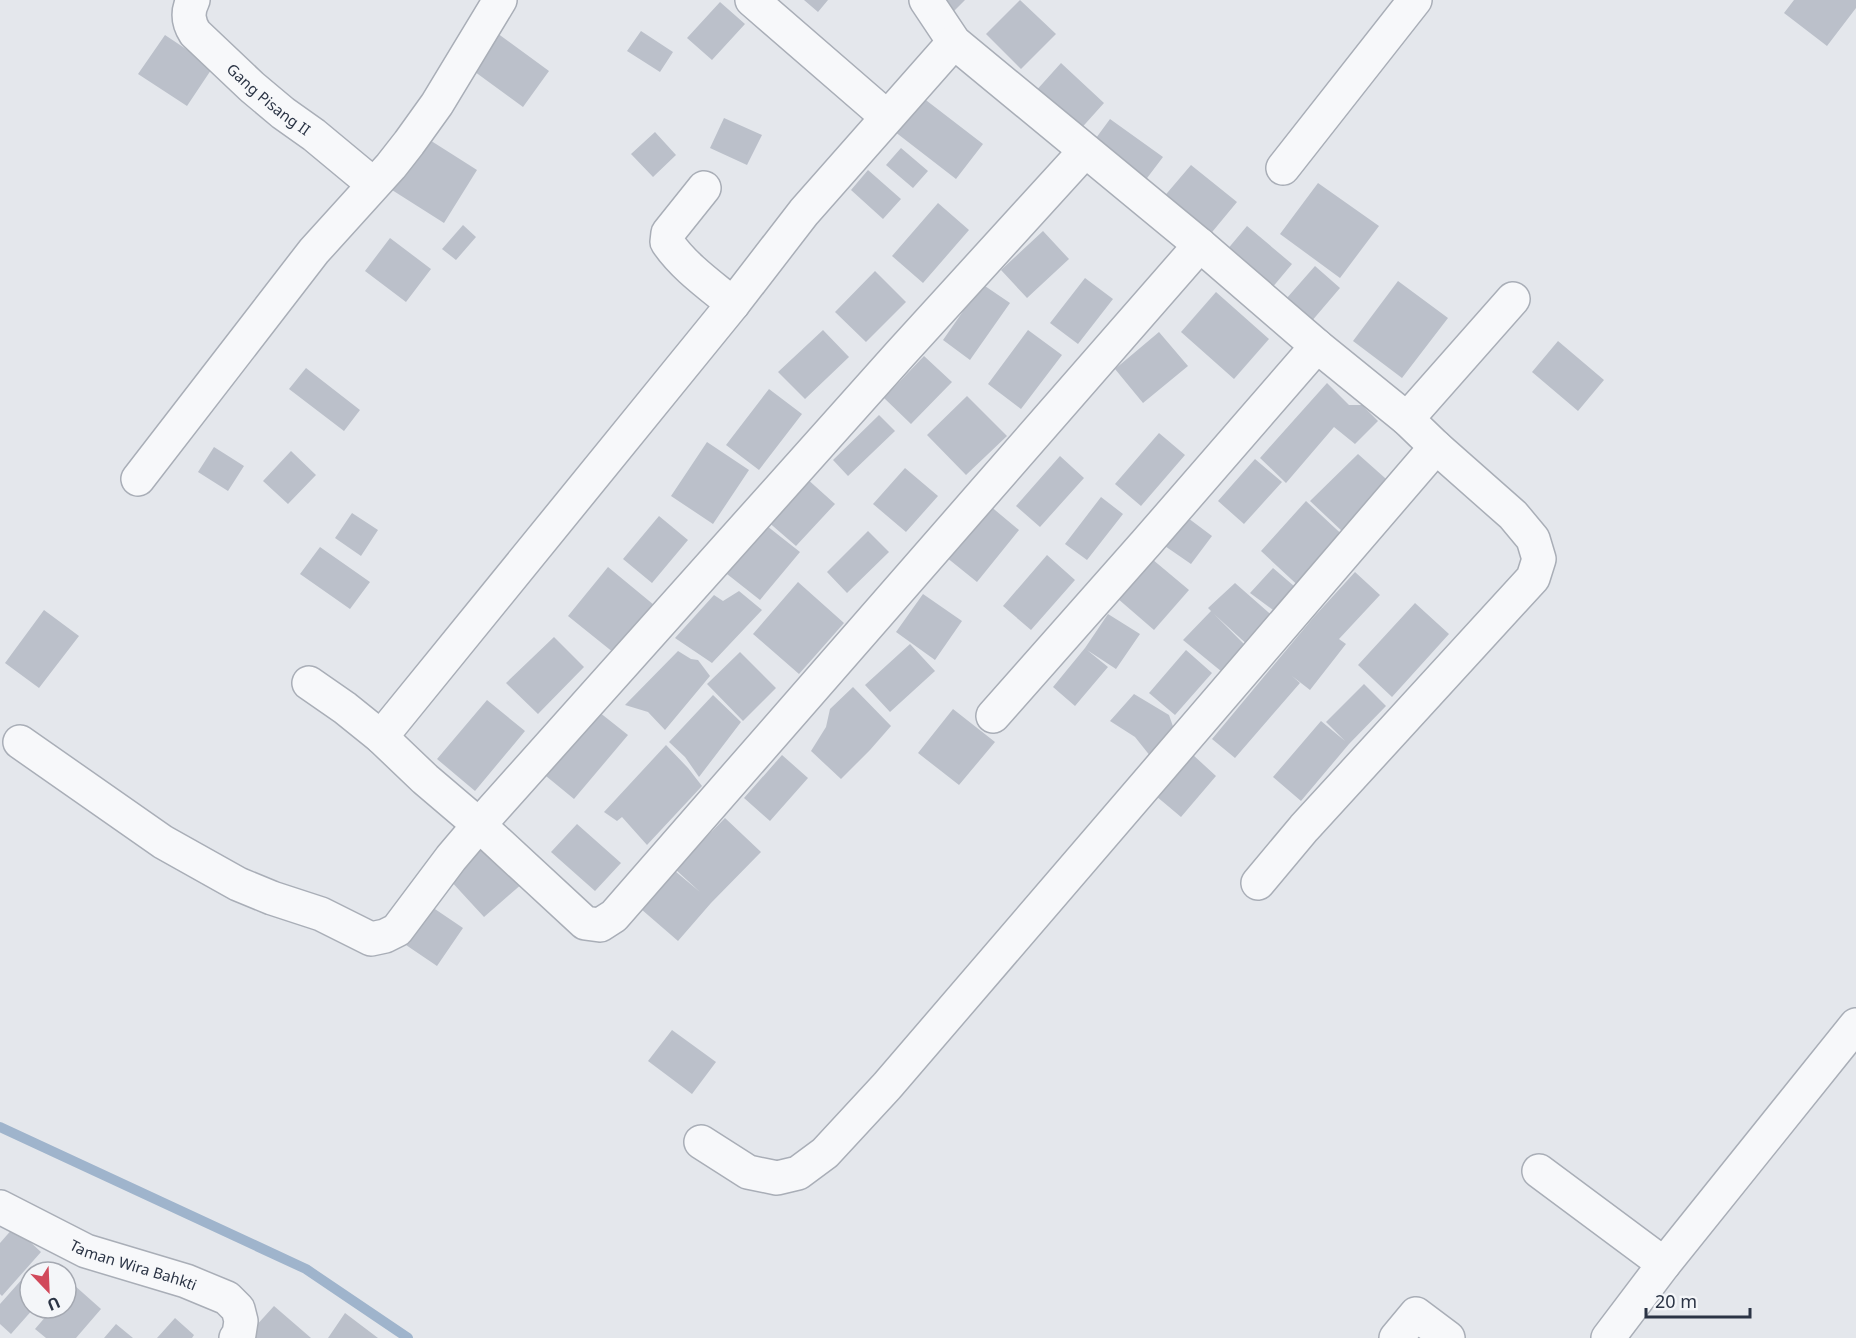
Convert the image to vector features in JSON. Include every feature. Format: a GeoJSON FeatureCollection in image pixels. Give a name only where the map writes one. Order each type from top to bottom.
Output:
{"type":"FeatureCollection","features":[{"type":"Feature","properties":{"kind":"street","name":"Gang Pisang II"},"geometry":{"type":"LineString","coordinates":[[193,0],[189,15],[190,24],[195,33],[260,94],[373,184]]}},
{"type":"Feature","properties":{"kind":"street"},"geometry":{"type":"LineString","coordinates":[[138,479],[314,251],[391,166],[437,104],[500,0]]}},
{"type":"Feature","properties":{"kind":"street"},"geometry":{"type":"LineString","coordinates":[[752,0],[887,117]]}},
{"type":"Feature","properties":{"kind":"street"},"geometry":{"type":"LineString","coordinates":[[926,0],[954,42],[1407,419],[1513,515],[1533,539],[1539,558],[1533,579],[1304,828],[1258,883]]}},
{"type":"Feature","properties":{"kind":"street"},"geometry":{"type":"LineString","coordinates":[[1283,168],[1415,0]]}},
{"type":"Feature","properties":{"kind":"street"},"geometry":{"type":"LineString","coordinates":[[381,737],[733,304],[804,212],[954,42]]}},
{"type":"Feature","properties":{"kind":"street"},"geometry":{"type":"LineString","coordinates":[[20,741],[164,842],[238,884],[321,914],[371,939],[397,930],[479,825],[892,362],[1085,151]]}},
{"type":"Feature","properties":{"kind":"street"},"geometry":{"type":"LineString","coordinates":[[704,188],[668,233],[667,242],[673,252],[698,276],[733,304]]}},
{"type":"Feature","properties":{"kind":"street"},"geometry":{"type":"LineString","coordinates":[[309,683],[381,737],[585,923],[600,925],[614,916],[1200,246]]}},
{"type":"Feature","properties":{"kind":"street"},"geometry":{"type":"LineString","coordinates":[[1407,419],[1513,299]]}},
{"type":"Feature","properties":{"kind":"street"},"geometry":{"type":"LineString","coordinates":[[993,716],[1317,346]]}},
{"type":"Feature","properties":{"kind":"street"},"geometry":{"type":"LineString","coordinates":[[701,1142],[748,1172],[777,1178],[798,1173],[825,1153],[894,1077],[1436,447]]}},
{"type":"Feature","properties":{"kind":"street"},"geometry":{"type":"LineString","coordinates":[[1608,1338],[1664,1264],[1856,1025]]}},
{"type":"Feature","properties":{"kind":"street"},"geometry":{"type":"LineString","coordinates":[[1539,1171],[1664,1264]]}},
{"type":"Feature","properties":{"kind":"street","name":"Taman Wira Bahkti"},"geometry":{"type":"LineString","coordinates":[[0,1207],[86,1251],[186,1281],[227,1298],[238,1309],[241,1321],[236,1338]]}},
{"type":"Feature","properties":{"kind":"street"},"geometry":{"type":"LineString","coordinates":[[1396,1338],[1416,1314],[1448,1338]]}},
{"type":"Feature","properties":{"kind":"building"},"geometry":{"type":"Polygon","coordinates":[[[804,0],[828,0],[818,12],[804,0]]]}},
{"type":"Feature","properties":{"kind":"building"},"geometry":{"type":"Polygon","coordinates":[[[942,0],[965,0],[953,12],[942,0]]]}},
{"type":"Feature","properties":{"kind":"building"},"geometry":{"type":"Polygon","coordinates":[[[1020,0],[1056,34],[1021,69],[986,34],[1020,0]]]}},
{"type":"Feature","properties":{"kind":"building"},"geometry":{"type":"Polygon","coordinates":[[[1794,0],[1856,0],[1856,8],[1827,46],[1784,13],[1794,0]]]}},
{"type":"Feature","properties":{"kind":"building"},"geometry":{"type":"Polygon","coordinates":[[[720,2],[745,24],[712,60],[687,38],[720,2]]]}},
{"type":"Feature","properties":{"kind":"building"},"geometry":{"type":"Polygon","coordinates":[[[641,31],[673,52],[660,72],[627,51],[641,31]]]}},
{"type":"Feature","properties":{"kind":"building"},"geometry":{"type":"Polygon","coordinates":[[[497,33],[549,71],[523,107],[471,69],[497,33]]]}},
{"type":"Feature","properties":{"kind":"building"},"geometry":{"type":"Polygon","coordinates":[[[165,35],[213,67],[187,106],[138,74],[165,35]]]}},
{"type":"Feature","properties":{"kind":"building"},"geometry":{"type":"Polygon","coordinates":[[[1061,63],[1104,103],[1077,133],[1034,93],[1061,63]]]}},
{"type":"Feature","properties":{"kind":"building"},"geometry":{"type":"Polygon","coordinates":[[[918,94],[983,144],[956,179],[890,128],[918,94]]]}},
{"type":"Feature","properties":{"kind":"building"},"geometry":{"type":"Polygon","coordinates":[[[724,118],[762,135],[747,165],[710,148],[724,118]]]}},
{"type":"Feature","properties":{"kind":"building"},"geometry":{"type":"Polygon","coordinates":[[[1110,119],[1163,157],[1141,186],[1088,149],[1110,119]]]}},
{"type":"Feature","properties":{"kind":"building"},"geometry":{"type":"Polygon","coordinates":[[[655,132],[676,155],[653,177],[631,154],[655,132]]]}},
{"type":"Feature","properties":{"kind":"building"},"geometry":{"type":"Polygon","coordinates":[[[425,137],[477,170],[444,223],[392,190],[425,137]]]}},
{"type":"Feature","properties":{"kind":"building"},"geometry":{"type":"Polygon","coordinates":[[[901,148],[928,171],[913,188],[886,165],[901,148]]]}},
{"type":"Feature","properties":{"kind":"building"},"geometry":{"type":"Polygon","coordinates":[[[1191,165],[1237,202],[1208,237],[1162,199],[1191,165]]]}},
{"type":"Feature","properties":{"kind":"building"},"geometry":{"type":"Polygon","coordinates":[[[868,170],[901,199],[883,219],[851,190],[868,170]]]}},
{"type":"Feature","properties":{"kind":"building"},"geometry":{"type":"Polygon","coordinates":[[[1318,183],[1379,226],[1340,278],[1280,234],[1318,183]]]}},
{"type":"Feature","properties":{"kind":"building"},"geometry":{"type":"Polygon","coordinates":[[[938,203],[969,230],[923,283],[892,256],[938,203]]]}},
{"type":"Feature","properties":{"kind":"building"},"geometry":{"type":"Polygon","coordinates":[[[463,225],[476,237],[456,260],[442,249],[463,225]]]}},
{"type":"Feature","properties":{"kind":"building"},"geometry":{"type":"Polygon","coordinates":[[[1247,226],[1292,264],[1266,295],[1221,257],[1247,226]]]}},
{"type":"Feature","properties":{"kind":"building"},"geometry":{"type":"Polygon","coordinates":[[[1043,231],[1069,259],[1027,298],[1001,270],[1043,231]]]}},
{"type":"Feature","properties":{"kind":"building"},"geometry":{"type":"Polygon","coordinates":[[[390,238],[431,269],[406,302],[365,271],[390,238]]]}},
{"type":"Feature","properties":{"kind":"building"},"geometry":{"type":"Polygon","coordinates":[[[1315,266],[1340,288],[1305,329],[1279,307],[1315,266]]]}},
{"type":"Feature","properties":{"kind":"building"},"geometry":{"type":"Polygon","coordinates":[[[875,271],[906,302],[866,342],[835,312],[875,271]]]}},
{"type":"Feature","properties":{"kind":"building"},"geometry":{"type":"Polygon","coordinates":[[[1085,278],[1113,299],[1078,344],[1050,323],[1085,278]]]}},
{"type":"Feature","properties":{"kind":"building"},"geometry":{"type":"Polygon","coordinates":[[[1398,281],[1448,318],[1402,378],[1353,341],[1398,281]]]}},
{"type":"Feature","properties":{"kind":"building"},"geometry":{"type":"Polygon","coordinates":[[[982,284],[1010,303],[970,360],[943,340],[982,284]]]}},
{"type":"Feature","properties":{"kind":"building"},"geometry":{"type":"Polygon","coordinates":[[[1216,292],[1269,339],[1234,379],[1181,332],[1216,292]]]}},
{"type":"Feature","properties":{"kind":"building"},"geometry":{"type":"Polygon","coordinates":[[[823,330],[849,357],[805,399],[778,372],[823,330]]]}},
{"type":"Feature","properties":{"kind":"building"},"geometry":{"type":"Polygon","coordinates":[[[1028,330],[1062,355],[1021,409],[988,384],[1028,330]]]}},
{"type":"Feature","properties":{"kind":"building"},"geometry":{"type":"Polygon","coordinates":[[[1159,332],[1188,366],[1143,403],[1115,369],[1159,332]]]}},
{"type":"Feature","properties":{"kind":"building"},"geometry":{"type":"Polygon","coordinates":[[[1558,341],[1604,380],[1578,411],[1532,372],[1558,341]]]}},
{"type":"Feature","properties":{"kind":"building"},"geometry":{"type":"Polygon","coordinates":[[[924,356],[952,382],[911,424],[884,398],[924,356]]]}},
{"type":"Feature","properties":{"kind":"building"},"geometry":{"type":"Polygon","coordinates":[[[306,368],[360,410],[344,431],[289,389],[306,368]]]}},
{"type":"Feature","properties":{"kind":"building"},"geometry":{"type":"Polygon","coordinates":[[[1327,383],[1349,405],[1362,405],[1378,421],[1355,444],[1334,427],[1286,483],[1260,458],[1327,383]]]}},
{"type":"Feature","properties":{"kind":"building"},"geometry":{"type":"Polygon","coordinates":[[[769,389],[802,414],[759,470],[726,445],[769,389]]]}},
{"type":"Feature","properties":{"kind":"building"},"geometry":{"type":"Polygon","coordinates":[[[967,396],[1007,436],[966,475],[927,435],[967,396]]]}},
{"type":"Feature","properties":{"kind":"building"},"geometry":{"type":"Polygon","coordinates":[[[879,415],[895,431],[848,476],[833,460],[879,415]]]}},
{"type":"Feature","properties":{"kind":"building"},"geometry":{"type":"Polygon","coordinates":[[[1159,433],[1185,455],[1141,506],[1115,484],[1159,433]]]}},
{"type":"Feature","properties":{"kind":"building"},"geometry":{"type":"Polygon","coordinates":[[[707,442],[749,470],[713,524],[671,496],[707,442]]]}},
{"type":"Feature","properties":{"kind":"building"},"geometry":{"type":"Polygon","coordinates":[[[214,447],[244,466],[228,491],[198,472],[214,447]]]}},
{"type":"Feature","properties":{"kind":"building"},"geometry":{"type":"Polygon","coordinates":[[[291,451],[316,475],[288,504],[263,481],[291,451]]]}},
{"type":"Feature","properties":{"kind":"building"},"geometry":{"type":"Polygon","coordinates":[[[1358,454],[1394,486],[1343,532],[1310,501],[1358,454]]]}},
{"type":"Feature","properties":{"kind":"building"},"geometry":{"type":"Polygon","coordinates":[[[1060,456],[1084,478],[1040,527],[1016,506],[1060,456]]]}},
{"type":"Feature","properties":{"kind":"building"},"geometry":{"type":"Polygon","coordinates":[[[1255,459],[1282,482],[1244,524],[1218,501],[1255,459]]]}},
{"type":"Feature","properties":{"kind":"building"},"geometry":{"type":"Polygon","coordinates":[[[905,468],[938,496],[906,532],[873,504],[905,468]]]}},
{"type":"Feature","properties":{"kind":"building"},"geometry":{"type":"Polygon","coordinates":[[[805,477],[835,504],[796,546],[766,520],[805,477]]]}},
{"type":"Feature","properties":{"kind":"building"},"geometry":{"type":"Polygon","coordinates":[[[1101,497],[1123,514],[1087,560],[1065,544],[1101,497]]]}},
{"type":"Feature","properties":{"kind":"building"},"geometry":{"type":"Polygon","coordinates":[[[1306,501],[1350,542],[1305,592],[1261,551],[1306,501]]]}},
{"type":"Feature","properties":{"kind":"building"},"geometry":{"type":"Polygon","coordinates":[[[989,505],[1019,530],[977,582],[946,557],[989,505]]]}},
{"type":"Feature","properties":{"kind":"building"},"geometry":{"type":"Polygon","coordinates":[[[352,513],[378,530],[361,556],[335,538],[352,513]]]}},
{"type":"Feature","properties":{"kind":"building"},"geometry":{"type":"Polygon","coordinates":[[[1184,515],[1212,536],[1191,564],[1162,544],[1184,515]]]}},
{"type":"Feature","properties":{"kind":"building"},"geometry":{"type":"Polygon","coordinates":[[[659,516],[688,540],[652,583],[623,559],[659,516]]]}},
{"type":"Feature","properties":{"kind":"building"},"geometry":{"type":"Polygon","coordinates":[[[767,526],[800,552],[760,600],[727,574],[767,526]]]}},
{"type":"Feature","properties":{"kind":"building"},"geometry":{"type":"Polygon","coordinates":[[[868,531],[889,552],[847,593],[827,572],[868,531]]]}},
{"type":"Feature","properties":{"kind":"building"},"geometry":{"type":"Polygon","coordinates":[[[320,547],[370,582],[350,609],[300,574],[320,547]]]}},
{"type":"Feature","properties":{"kind":"building"},"geometry":{"type":"Polygon","coordinates":[[[1047,555],[1075,580],[1031,630],[1003,606],[1047,555]]]}},
{"type":"Feature","properties":{"kind":"building"},"geometry":{"type":"Polygon","coordinates":[[[1152,559],[1189,590],[1154,630],[1117,598],[1152,559]]]}},
{"type":"Feature","properties":{"kind":"building"},"geometry":{"type":"Polygon","coordinates":[[[608,567],[654,605],[614,653],[568,616],[608,567]]]}},
{"type":"Feature","properties":{"kind":"building"},"geometry":{"type":"Polygon","coordinates":[[[1273,568],[1301,592],[1280,615],[1250,593],[1273,568]]]}},
{"type":"Feature","properties":{"kind":"building"},"geometry":{"type":"Polygon","coordinates":[[[1355,572],[1380,595],[1339,639],[1346,644],[1310,690],[1292,676],[1300,683],[1235,758],[1212,739],[1313,618],[1355,572]]]}},
{"type":"Feature","properties":{"kind":"building"},"geometry":{"type":"Polygon","coordinates":[[[798,582],[844,623],[799,674],[753,634],[798,582]]]}},
{"type":"Feature","properties":{"kind":"building"},"geometry":{"type":"Polygon","coordinates":[[[1235,583],[1277,620],[1252,649],[1214,614],[1249,649],[1227,676],[1183,640],[1211,611],[1208,608],[1235,583]]]}},
{"type":"Feature","properties":{"kind":"building"},"geometry":{"type":"Polygon","coordinates":[[[739,591],[762,610],[712,663],[675,638],[714,595],[723,601],[739,591]]]}},
{"type":"Feature","properties":{"kind":"building"},"geometry":{"type":"Polygon","coordinates":[[[923,594],[962,621],[935,660],[896,632],[923,594]]]}},
{"type":"Feature","properties":{"kind":"building"},"geometry":{"type":"Polygon","coordinates":[[[1415,603],[1449,634],[1392,697],[1358,665],[1415,603]]]}},
{"type":"Feature","properties":{"kind":"building"},"geometry":{"type":"Polygon","coordinates":[[[44,610],[79,636],[39,688],[5,663],[44,610]]]}},
{"type":"Feature","properties":{"kind":"building"},"geometry":{"type":"Polygon","coordinates":[[[1108,614],[1140,634],[1116,669],[1087,650],[1108,667],[1075,706],[1053,687],[1085,648],[1108,614]]]}},
{"type":"Feature","properties":{"kind":"building"},"geometry":{"type":"Polygon","coordinates":[[[554,637],[584,667],[538,714],[506,683],[554,637]]]}},
{"type":"Feature","properties":{"kind":"building"},"geometry":{"type":"Polygon","coordinates":[[[910,644],[935,671],[890,712],[865,685],[910,644]]]}},
{"type":"Feature","properties":{"kind":"building"},"geometry":{"type":"Polygon","coordinates":[[[1186,650],[1212,673],[1175,715],[1149,693],[1186,650]]]}},
{"type":"Feature","properties":{"kind":"building"},"geometry":{"type":"Polygon","coordinates":[[[678,651],[691,659],[698,660],[710,676],[665,730],[648,712],[625,705],[678,651]]]}},
{"type":"Feature","properties":{"kind":"building"},"geometry":{"type":"Polygon","coordinates":[[[740,652],[776,688],[743,721],[707,684],[740,652]]]}},
{"type":"Feature","properties":{"kind":"building"},"geometry":{"type":"Polygon","coordinates":[[[1364,684],[1386,706],[1349,744],[1301,801],[1273,777],[1321,721],[1345,741],[1326,722],[1364,684]]]}},
{"type":"Feature","properties":{"kind":"building"},"geometry":{"type":"Polygon","coordinates":[[[853,687],[891,726],[841,779],[811,751],[826,727],[830,709],[853,687]]]}},
{"type":"Feature","properties":{"kind":"building"},"geometry":{"type":"Polygon","coordinates":[[[1134,694],[1169,715],[1176,735],[1151,757],[1135,737],[1110,721],[1134,694]]]}},
{"type":"Feature","properties":{"kind":"building"},"geometry":{"type":"Polygon","coordinates":[[[713,695],[741,722],[699,777],[685,757],[669,742],[713,695]]]}},
{"type":"Feature","properties":{"kind":"building"},"geometry":{"type":"Polygon","coordinates":[[[487,700],[525,731],[475,791],[437,759],[487,700]]]}},
{"type":"Feature","properties":{"kind":"building"},"geometry":{"type":"Polygon","coordinates":[[[953,709],[995,742],[959,785],[918,753],[953,709]]]}},
{"type":"Feature","properties":{"kind":"building"},"geometry":{"type":"Polygon","coordinates":[[[599,712],[628,735],[574,799],[546,776],[599,712]]]}},
{"type":"Feature","properties":{"kind":"building"},"geometry":{"type":"Polygon","coordinates":[[[666,745],[702,786],[647,845],[622,817],[617,821],[604,812],[666,745]]]}},
{"type":"Feature","properties":{"kind":"building"},"geometry":{"type":"Polygon","coordinates":[[[1192,754],[1216,776],[1181,817],[1156,796],[1192,754]]]}},
{"type":"Feature","properties":{"kind":"building"},"geometry":{"type":"Polygon","coordinates":[[[782,755],[808,778],[770,821],[744,798],[782,755]]]}},
{"type":"Feature","properties":{"kind":"building"},"geometry":{"type":"Polygon","coordinates":[[[725,818],[761,852],[678,941],[641,909],[675,871],[700,892],[675,869],[725,818]]]}},
{"type":"Feature","properties":{"kind":"building"},"geometry":{"type":"Polygon","coordinates":[[[577,824],[621,863],[595,891],[551,852],[577,824]]]}},
{"type":"Feature","properties":{"kind":"building"},"geometry":{"type":"Polygon","coordinates":[[[488,844],[523,883],[484,917],[449,879],[488,844]]]}},
{"type":"Feature","properties":{"kind":"building"},"geometry":{"type":"Polygon","coordinates":[[[429,905],[463,928],[437,966],[403,943],[429,905]]]}},
{"type":"Feature","properties":{"kind":"building"},"geometry":{"type":"Polygon","coordinates":[[[672,1030],[716,1062],[692,1094],[648,1061],[672,1030]]]}},
{"type":"Feature","properties":{"kind":"building"},"geometry":{"type":"Polygon","coordinates":[[[14,1227],[41,1252],[34,1260],[18,1260],[18,1278],[2,1296],[0,1294],[0,1243],[14,1227]]]}},
{"type":"Feature","properties":{"kind":"building"},"geometry":{"type":"Polygon","coordinates":[[[18,1284],[18,1320],[23,1320],[11,1334],[0,1324],[0,1304],[18,1284]]]}},
{"type":"Feature","properties":{"kind":"building"},"geometry":{"type":"Polygon","coordinates":[[[78,1289],[101,1309],[76,1338],[46,1338],[35,1329],[43,1320],[78,1320],[78,1289]]]}},
{"type":"Feature","properties":{"kind":"building"},"geometry":{"type":"Polygon","coordinates":[[[274,1306],[311,1338],[245,1338],[274,1306]]]}},
{"type":"Feature","properties":{"kind":"building"},"geometry":{"type":"Polygon","coordinates":[[[345,1313],[378,1338],[328,1338],[345,1313]]]}},
{"type":"Feature","properties":{"kind":"building"},"geometry":{"type":"Polygon","coordinates":[[[175,1318],[194,1335],[192,1338],[157,1338],[175,1318]]]}},
{"type":"Feature","properties":{"kind":"building"},"geometry":{"type":"Polygon","coordinates":[[[116,1324],[133,1338],[104,1338],[116,1324]]]}},
{"type":"Feature","properties":{"kind":"waterway"},"geometry":{"type":"LineString","coordinates":[[0,1127],[306,1269],[408,1338]]}}]}
